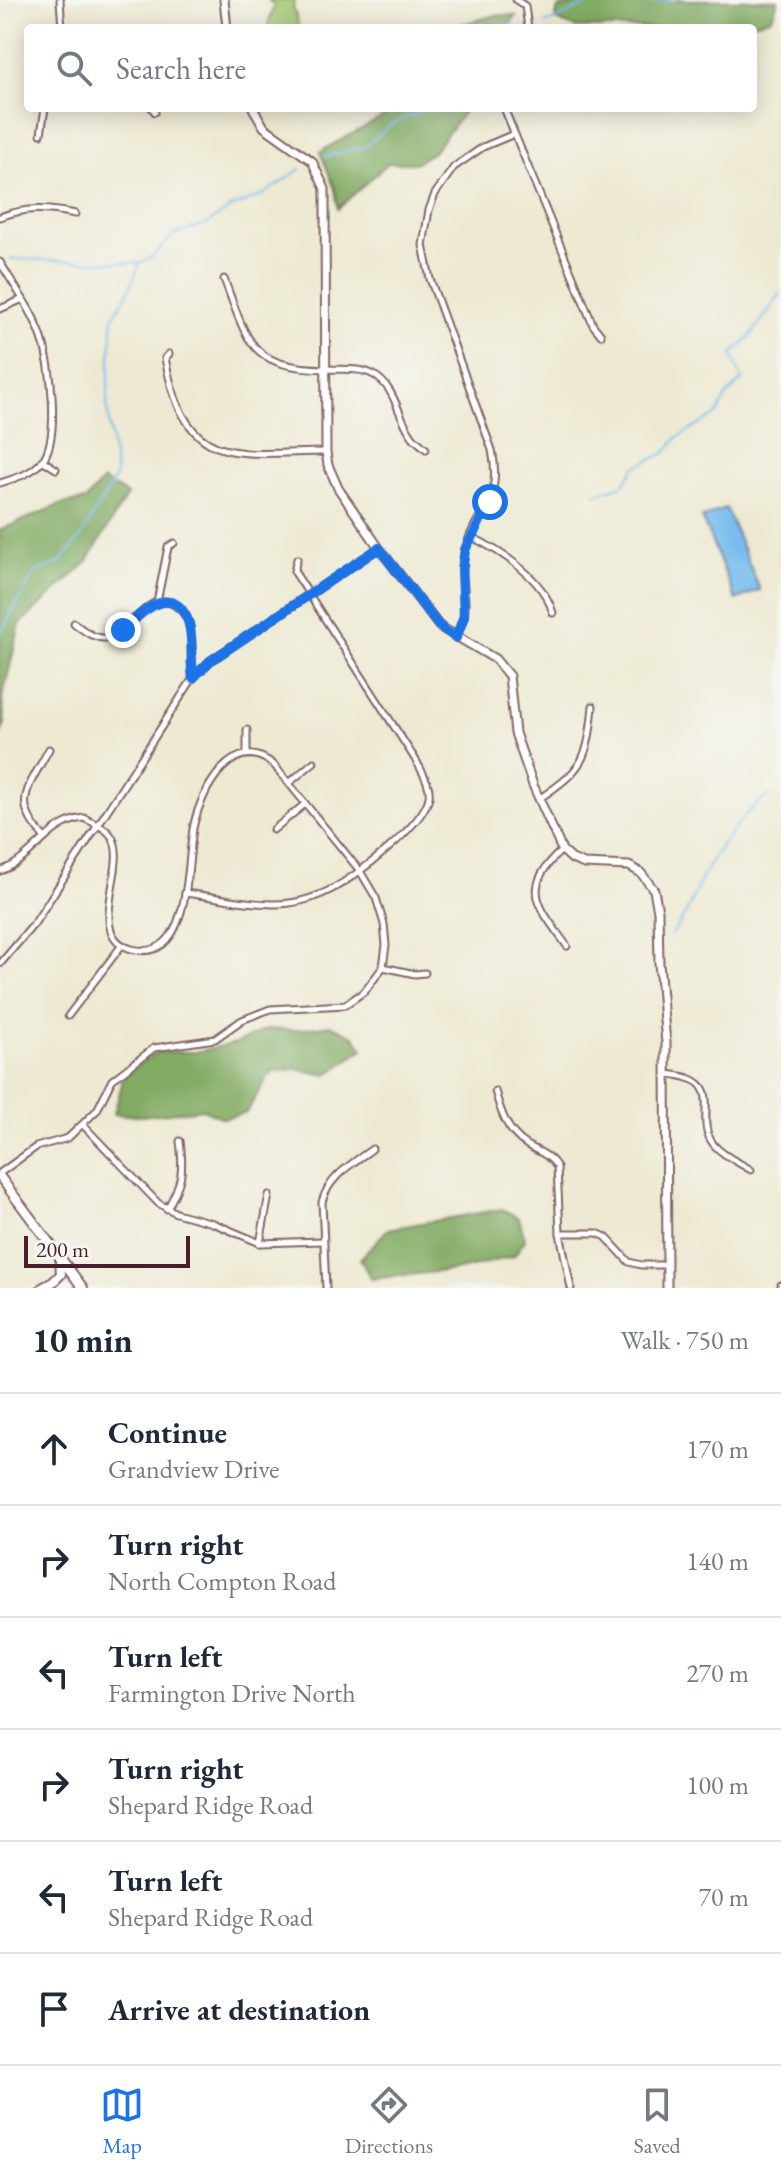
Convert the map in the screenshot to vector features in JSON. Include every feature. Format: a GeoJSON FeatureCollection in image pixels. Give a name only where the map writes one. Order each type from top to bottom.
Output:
{"type":"FeatureCollection","features":[{"type":"Feature","properties":{"kind":"main road"},"geometry":{"type":"LineString","coordinates":[[0,1175],[83,1288]]}},
{"type":"Feature","properties":{"kind":"main road"},"geometry":{"type":"LineString","coordinates":[[42,1288],[61,1274],[60,1258]]}},
{"type":"Feature","properties":{"kind":"street"},"geometry":{"type":"LineString","coordinates":[[60,0],[62,24]]}},
{"type":"Feature","properties":{"kind":"street"},"geometry":{"type":"LineString","coordinates":[[224,0],[227,24]]}},
{"type":"Feature","properties":{"kind":"street"},"geometry":{"type":"LineString","coordinates":[[516,0],[525,6],[527,24]]}},
{"type":"Feature","properties":{"kind":"street"},"geometry":{"type":"LineString","coordinates":[[41,134],[44,112]]}},
{"type":"Feature","properties":{"kind":"street"},"geometry":{"type":"LineString","coordinates":[[255,112],[264,127],[312,161],[325,189],[326,452],[338,488],[439,626],[495,659],[509,676],[515,733],[562,850],[584,864],[629,866],[641,873],[654,890],[658,911],[666,1074],[667,1288]]}},
{"type":"Feature","properties":{"kind":"street"},"geometry":{"type":"LineString","coordinates":[[506,112],[593,325],[601,335]]}},
{"type":"Feature","properties":{"kind":"street"},"geometry":{"type":"LineString","coordinates":[[456,638],[464,616],[462,570],[470,536],[490,502],[496,470],[492,450],[430,279],[423,245],[424,227],[435,194],[454,167],[483,147],[514,134]]}},
{"type":"Feature","properties":{"kind":"street"},"geometry":{"type":"LineString","coordinates":[[0,217],[24,209],[51,208],[75,214]]}},
{"type":"Feature","properties":{"kind":"street"},"geometry":{"type":"LineString","coordinates":[[0,262],[42,338],[50,380],[53,427],[50,445],[42,460],[24,475],[0,483]]}},
{"type":"Feature","properties":{"kind":"street"},"geometry":{"type":"LineString","coordinates":[[224,279],[250,345],[263,357],[283,366],[355,369],[371,373],[384,382],[411,435],[426,449]]}},
{"type":"Feature","properties":{"kind":"street"},"geometry":{"type":"LineString","coordinates":[[0,309],[23,299]]}},
{"type":"Feature","properties":{"kind":"street"},"geometry":{"type":"LineString","coordinates":[[169,354],[165,358],[168,374],[183,418],[195,434],[211,445],[232,453],[326,452]]}},
{"type":"Feature","properties":{"kind":"street"},"geometry":{"type":"LineString","coordinates":[[42,460],[56,469]]}},
{"type":"Feature","properties":{"kind":"street"},"geometry":{"type":"LineString","coordinates":[[470,536],[496,549],[518,566],[550,600],[553,613]]}},
{"type":"Feature","properties":{"kind":"street"},"geometry":{"type":"LineString","coordinates":[[157,602],[168,547],[174,543]]}},
{"type":"Feature","properties":{"kind":"street"},"geometry":{"type":"LineString","coordinates":[[0,964],[34,924],[193,678],[210,661],[379,548]]}},
{"type":"Feature","properties":{"kind":"street"},"geometry":{"type":"LineString","coordinates":[[185,893],[277,904],[323,893],[360,871],[417,820],[429,796],[426,778],[417,762],[294,571],[297,559]]}},
{"type":"Feature","properties":{"kind":"street"},"geometry":{"type":"LineString","coordinates":[[74,623],[86,633],[99,638],[114,637],[145,609],[157,602],[172,603],[189,622],[193,678]]}},
{"type":"Feature","properties":{"kind":"street"},"geometry":{"type":"LineString","coordinates":[[539,799],[567,780],[579,767],[587,752],[593,706]]}},
{"type":"Feature","properties":{"kind":"street"},"geometry":{"type":"LineString","coordinates":[[247,730],[247,754]]}},
{"type":"Feature","properties":{"kind":"street"},"geometry":{"type":"LineString","coordinates":[[45,838],[29,821],[25,802],[49,749]]}},
{"type":"Feature","properties":{"kind":"street"},"geometry":{"type":"LineString","coordinates":[[0,871],[15,866],[28,856],[60,824],[84,818],[98,825],[115,841],[110,928],[122,945],[135,950],[153,949],[166,941],[183,908],[194,824],[200,807],[225,764],[234,757],[247,754],[269,761],[360,871],[376,898],[384,924],[386,945],[383,967],[365,991],[345,1005],[270,1009],[242,1020],[215,1039],[154,1048],[112,1080],[97,1110],[68,1138],[36,1147],[0,1175]]}},
{"type":"Feature","properties":{"kind":"street"},"geometry":{"type":"LineString","coordinates":[[289,783],[314,762]]}},
{"type":"Feature","properties":{"kind":"street"},"geometry":{"type":"LineString","coordinates":[[273,830],[305,804]]}},
{"type":"Feature","properties":{"kind":"street"},"geometry":{"type":"LineString","coordinates":[[562,850],[541,871],[537,896],[543,912],[567,946]]}},
{"type":"Feature","properties":{"kind":"street"},"geometry":{"type":"LineString","coordinates":[[68,1016],[122,945]]}},
{"type":"Feature","properties":{"kind":"street"},"geometry":{"type":"LineString","coordinates":[[383,967],[415,974],[425,973]]}},
{"type":"Feature","properties":{"kind":"street"},"geometry":{"type":"LineString","coordinates":[[666,1074],[689,1075],[698,1081],[707,1100],[708,1133],[714,1145],[751,1170]]}},
{"type":"Feature","properties":{"kind":"street"},"geometry":{"type":"LineString","coordinates":[[495,1091],[502,1116],[515,1135],[552,1159],[557,1167],[560,1233],[571,1288]]}},
{"type":"Feature","properties":{"kind":"street"},"geometry":{"type":"LineString","coordinates":[[83,1125],[167,1209],[213,1223],[260,1243],[323,1241]]}},
{"type":"Feature","properties":{"kind":"street"},"geometry":{"type":"LineString","coordinates":[[167,1209],[180,1184],[183,1169],[180,1141]]}},
{"type":"Feature","properties":{"kind":"street"},"geometry":{"type":"LineString","coordinates":[[326,1288],[322,1202],[326,1188],[372,1149]]}},
{"type":"Feature","properties":{"kind":"street"},"geometry":{"type":"LineString","coordinates":[[260,1243],[269,1195]]}},
{"type":"Feature","properties":{"kind":"street"},"geometry":{"type":"LineString","coordinates":[[560,1233],[597,1233],[606,1237],[629,1262],[668,1265]]}},
{"type":"Feature","properties":{"kind":"green space"},"geometry":{"type":"Polygon","coordinates":[[[268,0],[295,0],[293,6],[298,24],[268,24],[274,5],[268,0]]]}},
{"type":"Feature","properties":{"kind":"green space"},"geometry":{"type":"Polygon","coordinates":[[[597,0],[778,0],[772,18],[750,24],[566,24],[555,20],[558,8],[597,0]]]}},
{"type":"Feature","properties":{"kind":"green space"},"geometry":{"type":"Polygon","coordinates":[[[496,15],[516,16],[509,24],[463,24],[496,15]]]}},
{"type":"Feature","properties":{"kind":"green space"},"geometry":{"type":"Polygon","coordinates":[[[390,112],[464,112],[433,152],[415,163],[388,163],[338,209],[335,189],[320,152],[390,112]]]}},
{"type":"Feature","properties":{"kind":"green space"},"geometry":{"type":"Polygon","coordinates":[[[103,480],[127,495],[87,562],[20,624],[2,699],[5,724],[0,735],[0,530],[62,504],[86,500],[103,480]]]}},
{"type":"Feature","properties":{"kind":"green space"},"geometry":{"type":"Polygon","coordinates":[[[330,1025],[354,1036],[363,1049],[327,1075],[295,1069],[270,1073],[246,1113],[223,1118],[203,1109],[142,1116],[114,1114],[124,1076],[156,1052],[195,1052],[236,1043],[267,1029],[296,1030],[330,1025]]]}},
{"type":"Feature","properties":{"kind":"green space"},"geometry":{"type":"Polygon","coordinates":[[[502,1209],[519,1218],[525,1240],[514,1256],[464,1269],[371,1279],[360,1259],[388,1229],[502,1209]]]}},
{"type":"Feature","properties":{"kind":"water"},"geometry":{"type":"Polygon","coordinates":[[[726,508],[760,590],[736,600],[702,518],[726,508]]]}},
{"type":"Feature","properties":{"kind":"waterway"},"geometry":{"type":"LineString","coordinates":[[545,23],[591,4],[674,0]]}},
{"type":"Feature","properties":{"kind":"waterway"},"geometry":{"type":"LineString","coordinates":[[325,157],[366,146],[390,125],[420,112]]}},
{"type":"Feature","properties":{"kind":"waterway"},"geometry":{"type":"LineString","coordinates":[[11,259],[140,263],[152,257],[173,235],[209,223],[230,208],[263,195],[300,169]]}},
{"type":"Feature","properties":{"kind":"waterway"},"geometry":{"type":"LineString","coordinates":[[0,634],[35,572],[60,562],[81,537],[116,476],[107,405],[113,317],[128,293],[140,263]]}},
{"type":"Feature","properties":{"kind":"waterway"},"geometry":{"type":"LineString","coordinates":[[596,494],[624,484],[635,467],[665,453],[678,437],[717,414],[727,395],[742,380],[732,354],[750,337],[781,293]]}},
{"type":"Feature","properties":{"kind":"waterway"},"geometry":{"type":"LineString","coordinates":[[671,935],[726,839],[752,809],[771,795]]}},
{"type":"Feature","properties":{"kind":"route"},"geometry":{"type":"LineString","coordinates":[[123,630],[157,602],[172,603],[189,622],[193,678],[210,661],[379,548],[439,626],[456,638],[464,616],[462,570],[465,550],[490,502]]}}]}
